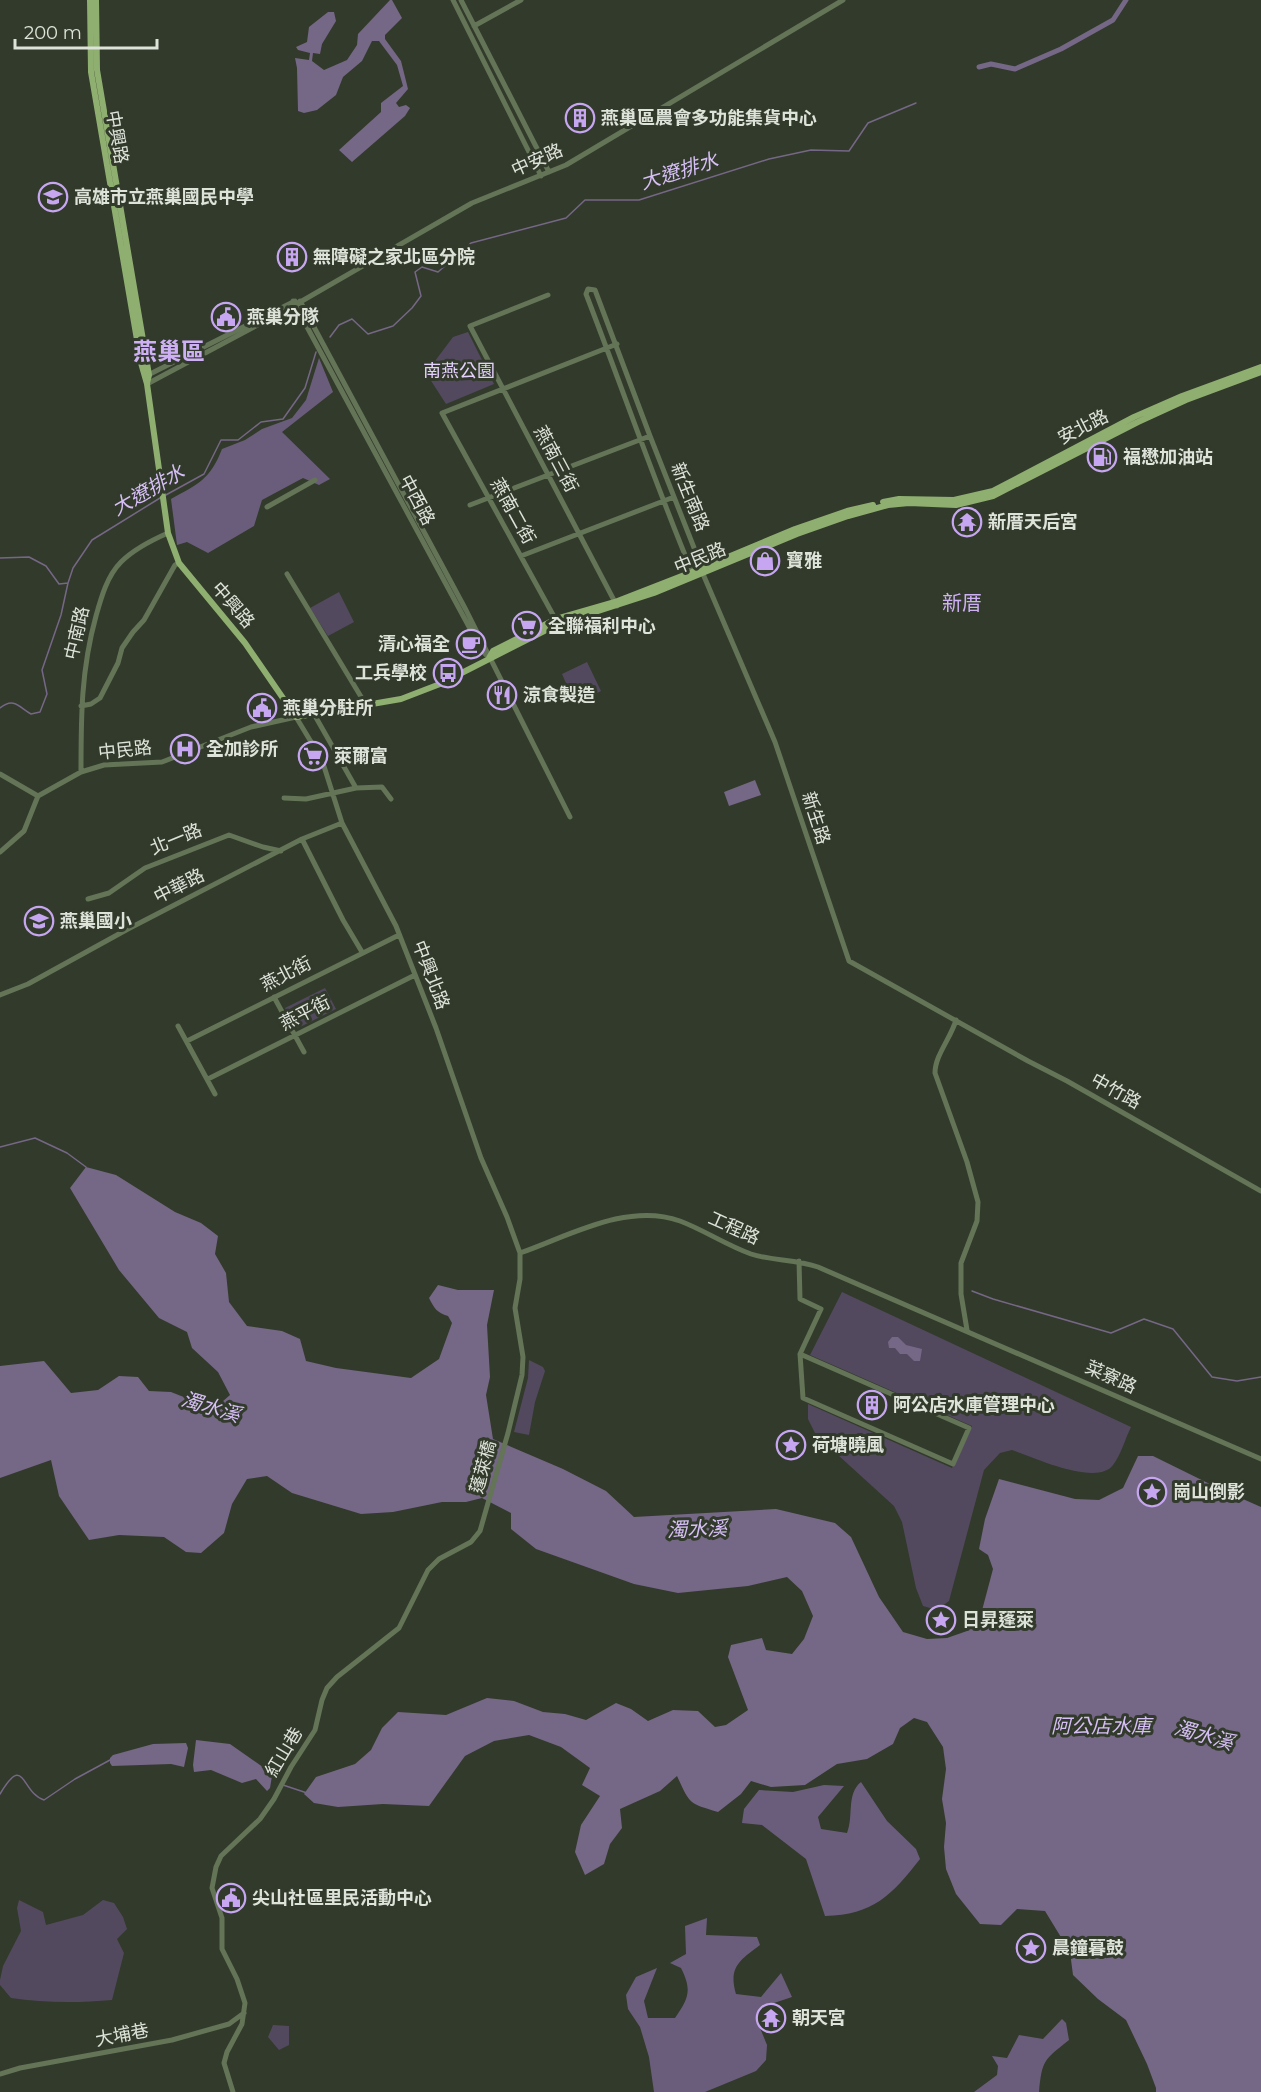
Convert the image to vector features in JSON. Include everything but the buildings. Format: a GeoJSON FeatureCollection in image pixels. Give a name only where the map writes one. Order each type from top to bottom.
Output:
{"type":"FeatureCollection","features":[{"type":"Feature","properties":{"kind":"main road","name":"中興路"},"geometry":{"type":"LineString","coordinates":[[90,0],[91,72],[115,191]]}},
{"type":"Feature","properties":{"kind":"main road","name":"中興路"},"geometry":{"type":"LineString","coordinates":[[96,0],[97,70],[147,378],[168,533],[178,563],[245,643],[296,717]]}},
{"type":"Feature","properties":{"kind":"main road","name":"安北路"},"geometry":{"type":"LineString","coordinates":[[918,500],[954,500],[993,491],[1134,417],[1182,396],[1261,367]]}},
{"type":"Feature","properties":{"kind":"main road","name":"安北路"},"geometry":{"type":"LineString","coordinates":[[927,505],[966,504],[993,496],[1185,400],[1261,372]]}},
{"type":"Feature","properties":{"kind":"main road","name":"中民路"},"geometry":{"type":"LineString","coordinates":[[616,604],[692,572],[703,571],[795,529],[847,511],[899,499],[918,500]]}},
{"type":"Feature","properties":{"kind":"main road","name":"中民路"},"geometry":{"type":"LineString","coordinates":[[296,717],[401,699],[440,684],[557,621],[616,604],[855,514],[888,505],[909,503],[927,505]]}},
{"type":"Feature","properties":{"kind":"street"},"geometry":{"type":"LineString","coordinates":[[453,0],[541,177]]}},
{"type":"Feature","properties":{"kind":"street"},"geometry":{"type":"LineString","coordinates":[[460,0],[549,172]]}},
{"type":"Feature","properties":{"kind":"street"},"geometry":{"type":"LineString","coordinates":[[474,26],[521,0]]}},
{"type":"Feature","properties":{"kind":"street","name":"中安路"},"geometry":{"type":"LineString","coordinates":[[147,378],[296,302],[472,203],[566,165],[843,0]]}},
{"type":"Feature","properties":{"kind":"street","name":"新生南路"},"geometry":{"type":"LineString","coordinates":[[692,572],[639,440],[586,294],[588,289],[595,290],[703,571]]}},
{"type":"Feature","properties":{"kind":"street","name":"燕南三街"},"geometry":{"type":"LineString","coordinates":[[548,295],[470,326],[616,604]]}},
{"type":"Feature","properties":{"kind":"street","name":"中西路"},"geometry":{"type":"LineString","coordinates":[[296,302],[466,610],[570,817]]}},
{"type":"Feature","properties":{"kind":"street"},"geometry":{"type":"LineString","coordinates":[[502,389],[617,344]]}},
{"type":"Feature","properties":{"kind":"street","name":"燕南二街"},"geometry":{"type":"LineString","coordinates":[[502,389],[442,413],[557,621]]}},
{"type":"Feature","properties":{"kind":"street"},"geometry":{"type":"LineString","coordinates":[[470,504],[650,436]]}},
{"type":"Feature","properties":{"kind":"street"},"geometry":{"type":"LineString","coordinates":[[267,507],[315,480]]}},
{"type":"Feature","properties":{"kind":"street"},"geometry":{"type":"LineString","coordinates":[[521,556],[674,497]]}},
{"type":"Feature","properties":{"kind":"street","name":"中南路"},"geometry":{"type":"LineString","coordinates":[[81,772],[81,706],[85,665],[100,602],[107,584],[122,560],[148,542],[168,533]]}},
{"type":"Feature","properties":{"kind":"street"},"geometry":{"type":"LineString","coordinates":[[81,706],[91,704],[100,698],[118,663],[122,648],[144,620],[174,565],[178,563]]}},
{"type":"Feature","properties":{"kind":"street","name":"新生路"},"geometry":{"type":"LineString","coordinates":[[703,571],[775,742],[849,961],[956,1020]]}},
{"type":"Feature","properties":{"kind":"street"},"geometry":{"type":"LineString","coordinates":[[287,574],[366,705]]}},
{"type":"Feature","properties":{"kind":"street"},"geometry":{"type":"LineString","coordinates":[[314,714],[356,788]]}},
{"type":"Feature","properties":{"kind":"street","name":"中民路"},"geometry":{"type":"LineString","coordinates":[[39,796],[81,772],[104,765],[162,762],[251,727],[296,717]]}},
{"type":"Feature","properties":{"kind":"street","name":"中興北路"},"geometry":{"type":"LineString","coordinates":[[296,717],[322,760],[342,823],[399,935],[520,1253]]}},
{"type":"Feature","properties":{"kind":"street"},"geometry":{"type":"LineString","coordinates":[[0,774],[39,796],[24,831],[0,852]]}},
{"type":"Feature","properties":{"kind":"street"},"geometry":{"type":"LineString","coordinates":[[284,798],[306,799],[356,788],[382,787],[391,799]]}},
{"type":"Feature","properties":{"kind":"street","name":"中華路"},"geometry":{"type":"LineString","coordinates":[[0,995],[28,984],[128,929],[302,839],[342,823]]}},
{"type":"Feature","properties":{"kind":"street","name":"北一路"},"geometry":{"type":"LineString","coordinates":[[88,899],[109,893],[145,868],[229,835],[281,851]]}},
{"type":"Feature","properties":{"kind":"street"},"geometry":{"type":"LineString","coordinates":[[302,839],[362,952]]}},
{"type":"Feature","properties":{"kind":"street","name":"燕北街"},"geometry":{"type":"LineString","coordinates":[[188,1041],[399,935]]}},
{"type":"Feature","properties":{"kind":"street","name":"燕平街"},"geometry":{"type":"LineString","coordinates":[[208,1079],[415,975]]}},
{"type":"Feature","properties":{"kind":"street"},"geometry":{"type":"LineString","coordinates":[[274,997],[304,1052]]}},
{"type":"Feature","properties":{"kind":"street"},"geometry":{"type":"LineString","coordinates":[[956,1020],[935,1066],[935,1073],[967,1162],[978,1203],[977,1221],[961,1263],[963,1311],[967,1330]]}},
{"type":"Feature","properties":{"kind":"street","name":"中竹路"},"geometry":{"type":"LineString","coordinates":[[956,1020],[1261,1191]]}},
{"type":"Feature","properties":{"kind":"street"},"geometry":{"type":"LineString","coordinates":[[178,1026],[215,1094]]}},
{"type":"Feature","properties":{"kind":"street","name":"工程路"},"geometry":{"type":"LineString","coordinates":[[520,1253],[610,1220],[628,1216],[653,1216],[677,1220],[760,1257],[799,1261],[818,1267],[967,1330]]}},
{"type":"Feature","properties":{"kind":"street","name":"蓬萊橋"},"geometry":{"type":"LineString","coordinates":[[487,1509],[522,1375],[523,1357],[515,1308],[520,1280],[520,1253]]}},
{"type":"Feature","properties":{"kind":"street"},"geometry":{"type":"LineString","coordinates":[[799,1261],[800,1299],[821,1309],[800,1354],[803,1398],[953,1464],[969,1428],[800,1354]]}},
{"type":"Feature","properties":{"kind":"street","name":"菜寮路"},"geometry":{"type":"LineString","coordinates":[[967,1330],[1261,1459]]}},
{"type":"Feature","properties":{"kind":"street","name":"紅山巷"},"geometry":{"type":"LineString","coordinates":[[244,2013],[245,2003],[242,1991],[222,1949],[222,1918],[220,1906],[213,1894],[213,1874],[221,1856],[260,1819],[282,1785],[315,1730],[327,1688],[337,1677],[399,1628],[428,1570],[439,1559],[471,1542],[480,1531],[487,1509]]}},
{"type":"Feature","properties":{"kind":"street"},"geometry":{"type":"LineString","coordinates":[[233,2092],[224,2063],[227,2052],[242,2024],[244,2013]]}},
{"type":"Feature","properties":{"kind":"street","name":"大埔巷"},"geometry":{"type":"LineString","coordinates":[[0,2074],[20,2068],[172,2040],[229,2024],[244,2013]]}},
{"type":"Feature","properties":{"kind":"green space","name":"南燕公園"},"geometry":{"type":"Polygon","coordinates":[[[468,332],[494,384],[446,404],[426,373],[453,337],[468,332]]]}},
{"type":"Feature","properties":{"kind":"green space"},"geometry":{"type":"Polygon","coordinates":[[[339,592],[354,622],[328,636],[310,608],[339,592]]]}},
{"type":"Feature","properties":{"kind":"green space"},"geometry":{"type":"Polygon","coordinates":[[[587,662],[601,691],[575,704],[562,674],[587,662]]]}},
{"type":"Feature","properties":{"kind":"green space"},"geometry":{"type":"Polygon","coordinates":[[[325,988],[336,1009],[298,1028],[295,1027],[285,1008],[325,988]]]}},
{"type":"Feature","properties":{"kind":"green space"},"geometry":{"type":"Polygon","coordinates":[[[842,1292],[1131,1427],[1116,1461],[1105,1471],[1080,1472],[1049,1464],[1012,1450],[1000,1453],[984,1470],[949,1601],[937,1610],[923,1606],[916,1588],[902,1522],[894,1506],[816,1435],[808,1419],[808,1404],[952,1468],[972,1426],[810,1355],[842,1292]]]}},
{"type":"Feature","properties":{"kind":"green space"},"geometry":{"type":"Polygon","coordinates":[[[529,1360],[543,1367],[545,1371],[535,1402],[529,1435],[514,1432],[528,1378],[529,1360]]]}},
{"type":"Feature","properties":{"kind":"green space"},"geometry":{"type":"Polygon","coordinates":[[[19,1900],[43,1912],[46,1925],[83,1915],[103,1900],[114,1903],[127,1929],[117,1939],[124,1953],[112,2000],[61,2002],[11,1998],[0,1985],[0,1980],[3,1966],[21,1931],[17,1908],[19,1900]]]}},
{"type":"Feature","properties":{"kind":"green space"},"geometry":{"type":"Polygon","coordinates":[[[273,2025],[289,2026],[289,2045],[279,2050],[268,2037],[273,2025]]]}},
{"type":"Feature","properties":{"kind":"shaded area"},"geometry":{"type":"Polygon","coordinates":[[[319,358],[333,392],[282,432],[330,479],[319,485],[303,478],[262,500],[254,526],[208,553],[187,542],[177,545],[171,499],[202,480],[213,468],[222,449],[245,440],[262,429],[292,418],[306,400],[319,358]]]}},
{"type":"Feature","properties":{"kind":"shaded area"},"geometry":{"type":"Polygon","coordinates":[[[861,1782],[887,1821],[916,1849],[920,1859],[900,1883],[880,1901],[856,1912],[825,1916],[806,1859],[762,1825],[742,1823],[744,1809],[759,1790],[793,1792],[824,1785],[844,1786],[818,1817],[821,1829],[847,1833],[853,1793],[861,1782]]]}},
{"type":"Feature","properties":{"kind":"shaded area"},"geometry":{"type":"Polygon","coordinates":[[[707,1918],[706,1935],[757,1937],[760,1945],[742,1960],[735,1971],[736,1994],[761,1997],[781,1973],[792,1997],[762,2007],[758,2023],[767,2045],[766,2060],[756,2071],[705,2092],[654,2092],[649,2057],[640,2027],[628,2009],[626,1995],[636,1977],[657,1968],[644,2001],[648,2018],[675,2018],[686,1999],[688,1988],[681,1968],[670,1963],[686,1954],[685,1926],[707,1918]]]}},
{"type":"Feature","properties":{"kind":"shaded area"},"geometry":{"type":"Polygon","coordinates":[[[1062,2019],[1066,2023],[1069,2040],[1049,2057],[1043,2067],[1039,2092],[974,2092],[997,2075],[998,2066],[992,2056],[1007,2058],[1019,2035],[1043,2039],[1062,2019]]]}},
{"type":"Feature","properties":{"kind":"water"},"geometry":{"type":"Polygon","coordinates":[[[390,0],[402,18],[385,35],[385,39],[401,61],[408,89],[396,103],[399,107],[406,105],[410,108],[405,116],[352,162],[339,150],[381,112],[381,103],[403,86],[397,65],[379,41],[372,41],[362,61],[343,77],[336,95],[317,110],[304,113],[298,111],[295,58],[309,60],[310,53],[298,50],[296,47],[307,42],[309,27],[328,12],[334,12],[336,21],[322,44],[320,54],[313,53],[312,61],[324,70],[347,60],[357,45],[358,34],[390,0]]]}},
{"type":"Feature","properties":{"kind":"water"},"geometry":{"type":"Polygon","coordinates":[[[755,780],[761,795],[729,806],[724,792],[755,780]]]}},
{"type":"Feature","properties":{"kind":"water","name":"阿公店水庫"},"geometry":{"type":"Polygon","coordinates":[[[86,1167],[116,1175],[175,1212],[201,1223],[218,1236],[215,1254],[226,1273],[229,1302],[247,1326],[282,1331],[300,1339],[306,1361],[336,1368],[411,1378],[439,1359],[452,1323],[448,1316],[436,1310],[429,1298],[438,1285],[458,1290],[494,1290],[487,1325],[490,1377],[486,1395],[493,1439],[563,1469],[606,1491],[634,1517],[776,1509],[835,1523],[851,1537],[879,1597],[903,1632],[927,1639],[947,1638],[967,1631],[980,1618],[993,1569],[988,1555],[979,1549],[985,1519],[999,1479],[1075,1499],[1099,1500],[1123,1488],[1138,1456],[1153,1456],[1261,1507],[1261,2092],[1156,2092],[1147,2064],[1126,2020],[1098,1999],[1073,1975],[1070,1952],[1045,1911],[1017,1909],[1001,1925],[980,1924],[956,1894],[946,1869],[944,1847],[946,1823],[942,1799],[946,1769],[943,1747],[927,1722],[914,1718],[900,1728],[893,1744],[867,1759],[837,1764],[805,1785],[771,1787],[751,1781],[741,1794],[718,1812],[691,1801],[677,1776],[660,1791],[620,1809],[622,1828],[610,1844],[604,1864],[585,1875],[575,1852],[581,1825],[600,1796],[582,1785],[590,1768],[561,1747],[529,1735],[494,1741],[465,1756],[429,1806],[383,1804],[338,1807],[314,1803],[304,1794],[316,1777],[355,1764],[371,1750],[382,1728],[398,1712],[446,1715],[487,1698],[514,1701],[543,1712],[565,1714],[586,1720],[616,1703],[631,1709],[648,1721],[673,1710],[698,1711],[715,1727],[726,1725],[748,1710],[728,1657],[731,1645],[762,1638],[766,1650],[792,1654],[804,1639],[813,1616],[802,1591],[787,1577],[748,1586],[678,1593],[634,1584],[536,1549],[511,1529],[511,1513],[482,1498],[466,1502],[442,1502],[393,1512],[361,1514],[292,1493],[267,1476],[247,1479],[232,1504],[224,1533],[201,1553],[186,1552],[164,1537],[119,1535],[89,1540],[59,1496],[51,1460],[0,1478],[0,1366],[44,1361],[71,1393],[98,1390],[119,1376],[138,1377],[149,1391],[171,1392],[214,1409],[230,1395],[218,1372],[192,1348],[187,1332],[159,1318],[119,1270],[70,1188],[86,1167]]]}},
{"type":"Feature","properties":{"kind":"water"},"geometry":{"type":"Polygon","coordinates":[[[892,1337],[898,1337],[906,1345],[922,1349],[920,1361],[914,1361],[907,1354],[900,1354],[895,1348],[889,1348],[888,1342],[892,1337]]]}},
{"type":"Feature","properties":{"kind":"water"},"geometry":{"type":"Polygon","coordinates":[[[196,1740],[230,1744],[267,1770],[272,1776],[270,1788],[267,1791],[256,1779],[242,1783],[211,1770],[194,1772],[196,1740]]]}},
{"type":"Feature","properties":{"kind":"water"},"geometry":{"type":"Polygon","coordinates":[[[186,1743],[188,1748],[184,1767],[171,1764],[112,1766],[110,1763],[113,1755],[153,1744],[186,1743]]]}},
{"type":"Feature","properties":{"kind":"waterway","name":"大遼排水"},"geometry":{"type":"LineString","coordinates":[[979,67],[991,64],[1015,69],[1061,49],[1113,20],[1126,0]]}},
{"type":"Feature","properties":{"kind":"waterway","name":"大遼排水"},"geometry":{"type":"LineString","coordinates":[[330,337],[339,325],[352,319],[368,334],[393,326],[421,296],[415,272],[422,267],[438,272],[471,243],[566,218],[585,200],[639,200],[769,159],[811,150],[849,151],[868,123],[916,103]]}},
{"type":"Feature","properties":{"kind":"waterway","name":"大遼排水"},"geometry":{"type":"LineString","coordinates":[[164,496],[204,474],[221,440],[238,440],[261,422],[283,419],[305,388],[316,352]]}},
{"type":"Feature","properties":{"kind":"waterway","name":"大遼排水"},"geometry":{"type":"LineString","coordinates":[[0,558],[29,557],[46,566],[59,584],[68,583],[73,568],[92,540],[160,498]]}},
{"type":"Feature","properties":{"kind":"waterway"},"geometry":{"type":"LineString","coordinates":[[0,708],[13,703],[31,714],[40,712],[47,694],[42,670],[61,615],[68,583]]}},
{"type":"Feature","properties":{"kind":"waterway"},"geometry":{"type":"LineString","coordinates":[[0,1147],[35,1138],[67,1153],[86,1167]]}},
{"type":"Feature","properties":{"kind":"waterway"},"geometry":{"type":"LineString","coordinates":[[972,1291],[1111,1333],[1144,1319],[1173,1329],[1212,1377],[1237,1381],[1261,1377]]}},
{"type":"Feature","properties":{"kind":"waterway"},"geometry":{"type":"LineString","coordinates":[[0,1794],[14,1776],[19,1776],[37,1796],[44,1800],[75,1779],[110,1760]]}},
{"type":"Feature","properties":{"kind":"waterway"},"geometry":{"type":"LineString","coordinates":[[283,1785],[307,1793]]}},
{"type":"Feature","properties":{"kind":"place","name":"燕巢區農會多功能集貨中心"},"geometry":{"type":"Point","coordinates":[580,118]}},
{"type":"Feature","properties":{"kind":"place","name":"高雄市立燕巢國民中學"},"geometry":{"type":"Point","coordinates":[53,197]}},
{"type":"Feature","properties":{"kind":"place","name":"無障礙之家北區分院"},"geometry":{"type":"Point","coordinates":[292,257]}},
{"type":"Feature","properties":{"kind":"place","name":"燕巢分隊"},"geometry":{"type":"Point","coordinates":[226,317]}},
{"type":"Feature","properties":{"kind":"place","name":"福懋加油站"},"geometry":{"type":"Point","coordinates":[1102,457]}},
{"type":"Feature","properties":{"kind":"place","name":"新厝天后宮"},"geometry":{"type":"Point","coordinates":[967,522]}},
{"type":"Feature","properties":{"kind":"place","name":"寶雅"},"geometry":{"type":"Point","coordinates":[765,561]}},
{"type":"Feature","properties":{"kind":"place","name":"全聯福利中心"},"geometry":{"type":"Point","coordinates":[527,626]}},
{"type":"Feature","properties":{"kind":"place","name":"清心福全"},"geometry":{"type":"Point","coordinates":[471,644]}},
{"type":"Feature","properties":{"kind":"place","name":"工兵學校"},"geometry":{"type":"Point","coordinates":[448,673]}},
{"type":"Feature","properties":{"kind":"place","name":"涼食製造"},"geometry":{"type":"Point","coordinates":[502,695]}},
{"type":"Feature","properties":{"kind":"place","name":"燕巢分駐所"},"geometry":{"type":"Point","coordinates":[262,708]}},
{"type":"Feature","properties":{"kind":"place","name":"全加診所"},"geometry":{"type":"Point","coordinates":[185,749]}},
{"type":"Feature","properties":{"kind":"place","name":"萊爾富"},"geometry":{"type":"Point","coordinates":[313,756]}},
{"type":"Feature","properties":{"kind":"place","name":"燕巢國小"},"geometry":{"type":"Point","coordinates":[39,921]}},
{"type":"Feature","properties":{"kind":"place","name":"阿公店水庫管理中心"},"geometry":{"type":"Point","coordinates":[872,1405]}},
{"type":"Feature","properties":{"kind":"place","name":"荷塘曉風"},"geometry":{"type":"Point","coordinates":[791,1445]}},
{"type":"Feature","properties":{"kind":"place","name":"崗山倒影"},"geometry":{"type":"Point","coordinates":[1152,1492]}},
{"type":"Feature","properties":{"kind":"place","name":"日昇蓬萊"},"geometry":{"type":"Point","coordinates":[941,1620]}},
{"type":"Feature","properties":{"kind":"place","name":"尖山社區里民活動中心"},"geometry":{"type":"Point","coordinates":[231,1898]}},
{"type":"Feature","properties":{"kind":"place","name":"晨鐘暮鼓"},"geometry":{"type":"Point","coordinates":[1031,1948]}},
{"type":"Feature","properties":{"kind":"place","name":"朝天宮"},"geometry":{"type":"Point","coordinates":[771,2018]}},
{"type":"Feature","properties":{"kind":"district","name":"燕巢區"},"geometry":{"type":"Point","coordinates":[169,352]}},
{"type":"Feature","properties":{"kind":"district","name":"新厝"},"geometry":{"type":"Point","coordinates":[962,603]}},
{"type":"Feature","properties":{"kind":"water label","name":"濁水溪"},"geometry":{"type":"Point","coordinates":[211,1407]}},
{"type":"Feature","properties":{"kind":"water label","name":"濁水溪"},"geometry":{"type":"Point","coordinates":[697,1529]}},
{"type":"Feature","properties":{"kind":"water label","name":"濁水溪"},"geometry":{"type":"Point","coordinates":[1204,1735]}}]}
